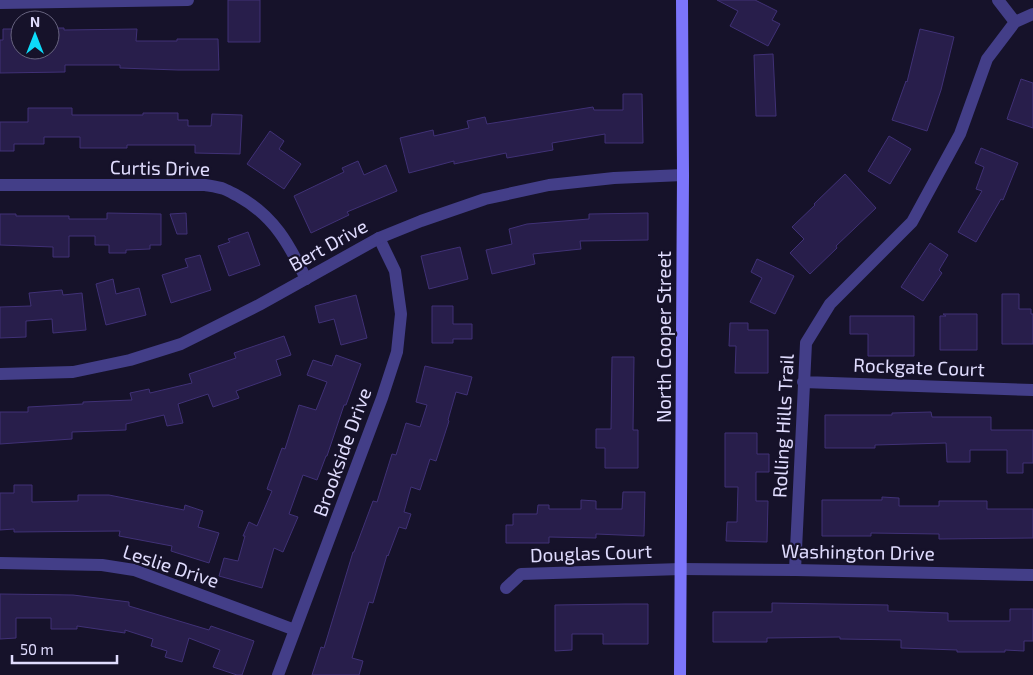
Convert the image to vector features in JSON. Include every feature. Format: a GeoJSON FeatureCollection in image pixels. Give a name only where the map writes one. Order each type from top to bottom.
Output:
{"type":"FeatureCollection","features":[{"type":"Feature","properties":{"kind":"main road","name":"North Cooper Street"},"geometry":{"type":"LineString","coordinates":[[680,675],[683,176],[682,0]]}},
{"type":"Feature","properties":{"kind":"street"},"geometry":{"type":"LineString","coordinates":[[0,3],[188,0]]}},
{"type":"Feature","properties":{"kind":"street"},"geometry":{"type":"LineString","coordinates":[[998,0],[1015,22]]}},
{"type":"Feature","properties":{"kind":"street","name":"Rolling Hills Trail"},"geometry":{"type":"LineString","coordinates":[[795,570],[806,343],[830,304],[912,222],[960,134],[987,59],[1015,22],[1033,14]]}},
{"type":"Feature","properties":{"kind":"street","name":"Bert Drive"},"geometry":{"type":"LineString","coordinates":[[0,374],[73,372],[130,360],[181,344],[259,305],[379,238],[485,199],[549,185],[614,178],[683,176]]}},
{"type":"Feature","properties":{"kind":"street","name":"Curtis Drive"},"geometry":{"type":"LineString","coordinates":[[0,185],[205,185],[224,189],[245,200],[264,214],[281,234],[306,279]]}},
{"type":"Feature","properties":{"kind":"street","name":"Brookside Drive"},"geometry":{"type":"LineString","coordinates":[[278,675],[382,398],[397,352],[401,314],[395,272],[379,238]]}},
{"type":"Feature","properties":{"kind":"street","name":"Rockgate Court"},"geometry":{"type":"LineString","coordinates":[[803,382],[1033,390]]}},
{"type":"Feature","properties":{"kind":"street","name":"Leslie Drive"},"geometry":{"type":"LineString","coordinates":[[0,563],[102,565],[134,570],[295,630]]}},
{"type":"Feature","properties":{"kind":"street","name":"Washington Drive"},"geometry":{"type":"LineString","coordinates":[[681,569],[1033,575]]}},
{"type":"Feature","properties":{"kind":"street","name":"Douglas Court"},"geometry":{"type":"LineString","coordinates":[[506,588],[521,574],[681,569]]}},
{"type":"Feature","properties":{"kind":"building"},"geometry":{"type":"Polygon","coordinates":[[[228,0],[260,0],[260,42],[228,42],[228,0]]]}},
{"type":"Feature","properties":{"kind":"building"},"geometry":{"type":"Polygon","coordinates":[[[717,0],[755,0],[777,11],[772,20],[780,24],[768,46],[730,26],[738,11],[717,0]]]}},
{"type":"Feature","properties":{"kind":"building"},"geometry":{"type":"Polygon","coordinates":[[[60,28],[64,28],[64,30],[137,29],[136,41],[218,39],[219,70],[120,68],[120,65],[65,65],[65,72],[0,73],[0,40],[3,40],[3,29],[10,29],[10,60],[60,60],[60,28]]]}},
{"type":"Feature","properties":{"kind":"building"},"geometry":{"type":"Polygon","coordinates":[[[920,29],[954,37],[941,90],[927,131],[892,120],[907,82],[920,29]]]}},
{"type":"Feature","properties":{"kind":"building"},"geometry":{"type":"Polygon","coordinates":[[[773,54],[776,116],[756,116],[754,55],[773,54]]]}},
{"type":"Feature","properties":{"kind":"building"},"geometry":{"type":"Polygon","coordinates":[[[1021,79],[1033,83],[1033,128],[1007,119],[1021,79]]]}},
{"type":"Feature","properties":{"kind":"building"},"geometry":{"type":"Polygon","coordinates":[[[623,94],[642,94],[643,143],[605,143],[605,134],[552,143],[553,150],[507,158],[506,153],[454,164],[454,161],[409,173],[400,138],[433,130],[434,136],[469,128],[467,121],[485,117],[487,124],[593,107],[594,110],[623,110],[623,94]]]}},
{"type":"Feature","properties":{"kind":"building"},"geometry":{"type":"Polygon","coordinates":[[[28,108],[72,108],[72,115],[178,113],[178,120],[188,120],[188,126],[211,126],[212,114],[242,115],[240,154],[195,153],[195,145],[127,145],[127,148],[80,148],[80,137],[44,137],[44,144],[14,144],[14,151],[0,151],[0,122],[28,122],[28,108]]]}},
{"type":"Feature","properties":{"kind":"building"},"geometry":{"type":"Polygon","coordinates":[[[270,131],[284,141],[279,149],[301,164],[284,189],[247,164],[270,131]]]}},
{"type":"Feature","properties":{"kind":"building"},"geometry":{"type":"Polygon","coordinates":[[[889,136],[911,149],[890,184],[868,171],[889,136]]]}},
{"type":"Feature","properties":{"kind":"building"},"geometry":{"type":"Polygon","coordinates":[[[981,148],[1018,163],[1003,200],[1001,199],[976,242],[958,232],[982,191],[976,189],[984,167],[975,163],[981,148]]]}},
{"type":"Feature","properties":{"kind":"building"},"geometry":{"type":"Polygon","coordinates":[[[358,161],[364,175],[386,165],[397,191],[347,212],[349,215],[311,233],[294,196],[344,172],[342,168],[358,161]]]}},
{"type":"Feature","properties":{"kind":"building"},"geometry":{"type":"Polygon","coordinates":[[[845,174],[876,208],[810,274],[790,253],[804,239],[792,227],[845,174]]]}},
{"type":"Feature","properties":{"kind":"building"},"geometry":{"type":"Polygon","coordinates":[[[107,213],[161,214],[161,245],[150,245],[150,249],[126,250],[126,253],[109,253],[109,245],[95,245],[95,236],[69,236],[69,257],[53,257],[53,247],[0,245],[0,214],[16,214],[16,216],[69,216],[69,219],[107,219],[107,213]]]}},
{"type":"Feature","properties":{"kind":"building"},"geometry":{"type":"Polygon","coordinates":[[[186,213],[187,234],[177,234],[170,214],[186,213]]]}},
{"type":"Feature","properties":{"kind":"building"},"geometry":{"type":"Polygon","coordinates":[[[648,213],[648,240],[580,241],[581,249],[533,254],[535,264],[492,274],[486,250],[512,244],[509,229],[527,224],[589,219],[589,214],[648,213]]]}},
{"type":"Feature","properties":{"kind":"building"},"geometry":{"type":"Polygon","coordinates":[[[248,232],[260,265],[229,276],[218,246],[230,242],[228,239],[248,232]]]}},
{"type":"Feature","properties":{"kind":"building"},"geometry":{"type":"Polygon","coordinates":[[[930,243],[948,255],[939,270],[942,273],[923,301],[901,287],[930,243]]]}},
{"type":"Feature","properties":{"kind":"building"},"geometry":{"type":"Polygon","coordinates":[[[460,247],[468,279],[429,289],[421,256],[460,247]]]}},
{"type":"Feature","properties":{"kind":"building"},"geometry":{"type":"Polygon","coordinates":[[[200,255],[211,290],[171,303],[162,275],[188,267],[185,259],[200,255]]]}},
{"type":"Feature","properties":{"kind":"building"},"geometry":{"type":"Polygon","coordinates":[[[757,259],[794,276],[775,314],[750,302],[762,278],[751,272],[757,259]]]}},
{"type":"Feature","properties":{"kind":"building"},"geometry":{"type":"Polygon","coordinates":[[[113,279],[116,294],[139,288],[146,315],[106,325],[96,284],[113,279]]]}},
{"type":"Feature","properties":{"kind":"building"},"geometry":{"type":"Polygon","coordinates":[[[62,290],[63,295],[82,293],[86,330],[53,333],[52,319],[26,321],[26,337],[0,338],[0,307],[31,306],[29,293],[62,290]]]}},
{"type":"Feature","properties":{"kind":"building"},"geometry":{"type":"Polygon","coordinates":[[[1002,294],[1019,294],[1019,309],[1031,309],[1031,314],[1033,314],[1033,344],[1002,344],[1002,294]]]}},
{"type":"Feature","properties":{"kind":"building"},"geometry":{"type":"Polygon","coordinates":[[[356,295],[367,338],[341,345],[334,319],[319,323],[315,306],[356,295]]]}},
{"type":"Feature","properties":{"kind":"building"},"geometry":{"type":"Polygon","coordinates":[[[432,306],[453,306],[453,324],[472,324],[472,339],[453,339],[453,343],[432,343],[432,306]]]}},
{"type":"Feature","properties":{"kind":"building"},"geometry":{"type":"Polygon","coordinates":[[[943,314],[977,314],[977,350],[940,350],[940,316],[946,316],[943,314]]]}},
{"type":"Feature","properties":{"kind":"building"},"geometry":{"type":"Polygon","coordinates":[[[850,316],[914,316],[914,356],[868,356],[868,334],[850,334],[850,316]]]}},
{"type":"Feature","properties":{"kind":"building"},"geometry":{"type":"Polygon","coordinates":[[[730,323],[748,323],[748,330],[768,330],[768,373],[735,373],[736,346],[729,346],[730,323]]]}},
{"type":"Feature","properties":{"kind":"building"},"geometry":{"type":"Polygon","coordinates":[[[284,336],[291,355],[276,360],[281,375],[236,391],[239,398],[213,407],[208,394],[178,404],[183,423],[167,426],[164,415],[126,424],[126,430],[72,432],[72,439],[0,444],[0,412],[28,412],[28,407],[132,400],[130,393],[149,389],[150,393],[192,383],[189,374],[236,358],[234,353],[284,336]]]}},
{"type":"Feature","properties":{"kind":"building"},"geometry":{"type":"Polygon","coordinates":[[[336,355],[361,364],[317,480],[303,475],[289,514],[298,517],[283,552],[274,548],[262,588],[219,576],[224,558],[238,561],[245,536],[243,536],[249,522],[257,526],[272,491],[267,489],[282,448],[285,449],[299,405],[316,410],[327,382],[307,375],[313,360],[332,366],[336,355]]]}},
{"type":"Feature","properties":{"kind":"building"},"geometry":{"type":"Polygon","coordinates":[[[612,357],[634,357],[633,430],[638,430],[638,468],[605,468],[605,448],[596,448],[596,429],[611,429],[612,357]]]}},
{"type":"Feature","properties":{"kind":"building"},"geometry":{"type":"Polygon","coordinates":[[[425,366],[472,377],[467,395],[456,392],[436,461],[430,459],[420,490],[411,487],[404,512],[411,514],[406,529],[399,527],[387,555],[373,603],[369,602],[352,658],[363,661],[359,675],[312,675],[321,647],[324,648],[353,552],[373,501],[377,502],[392,454],[396,455],[406,423],[420,427],[427,405],[416,402],[425,366]]]}},
{"type":"Feature","properties":{"kind":"building"},"geometry":{"type":"Polygon","coordinates":[[[931,412],[932,417],[991,417],[991,430],[1033,430],[1033,463],[1023,463],[1023,473],[1007,473],[1007,450],[970,450],[970,462],[947,462],[946,443],[875,445],[875,448],[825,448],[825,415],[892,415],[892,413],[931,412]]]}},
{"type":"Feature","properties":{"kind":"building"},"geometry":{"type":"Polygon","coordinates":[[[725,433],[757,433],[757,454],[769,454],[769,472],[756,472],[756,501],[768,501],[767,542],[726,541],[727,522],[737,522],[738,487],[725,487],[725,433]]]}},
{"type":"Feature","properties":{"kind":"building"},"geometry":{"type":"Polygon","coordinates":[[[14,485],[32,485],[32,502],[78,501],[78,495],[109,495],[184,510],[185,505],[203,511],[198,527],[219,533],[209,563],[171,551],[172,546],[119,536],[120,531],[14,532],[14,529],[0,530],[0,493],[14,493],[14,485]]]}},
{"type":"Feature","properties":{"kind":"building"},"geometry":{"type":"Polygon","coordinates":[[[623,492],[645,492],[644,536],[596,534],[596,538],[549,537],[549,543],[506,543],[506,525],[513,525],[513,514],[537,514],[538,505],[549,505],[549,509],[581,509],[581,500],[596,501],[596,509],[622,509],[623,492]]]}},
{"type":"Feature","properties":{"kind":"building"},"geometry":{"type":"Polygon","coordinates":[[[882,497],[899,498],[899,506],[939,506],[939,501],[987,501],[987,509],[1033,509],[1033,538],[939,539],[939,534],[871,533],[871,536],[822,536],[822,500],[882,500],[882,497]]]}},
{"type":"Feature","properties":{"kind":"building"},"geometry":{"type":"Polygon","coordinates":[[[0,594],[73,595],[129,602],[129,606],[209,630],[211,626],[254,641],[242,675],[237,675],[213,667],[220,650],[189,638],[182,662],[165,657],[167,651],[151,646],[153,639],[125,630],[125,633],[77,626],[77,629],[51,629],[51,618],[16,618],[16,638],[0,639],[0,594]]]}},
{"type":"Feature","properties":{"kind":"building"},"geometry":{"type":"Polygon","coordinates":[[[772,603],[888,605],[888,611],[948,613],[948,621],[1010,621],[1010,609],[1033,609],[1033,641],[1024,641],[1024,651],[1005,650],[1005,652],[957,652],[957,650],[901,648],[901,640],[840,639],[840,637],[767,638],[767,642],[713,642],[713,612],[772,612],[772,603]]]}},
{"type":"Feature","properties":{"kind":"building"},"geometry":{"type":"Polygon","coordinates":[[[648,604],[648,644],[603,644],[603,634],[572,634],[572,650],[555,651],[555,605],[648,604]]]}}]}
